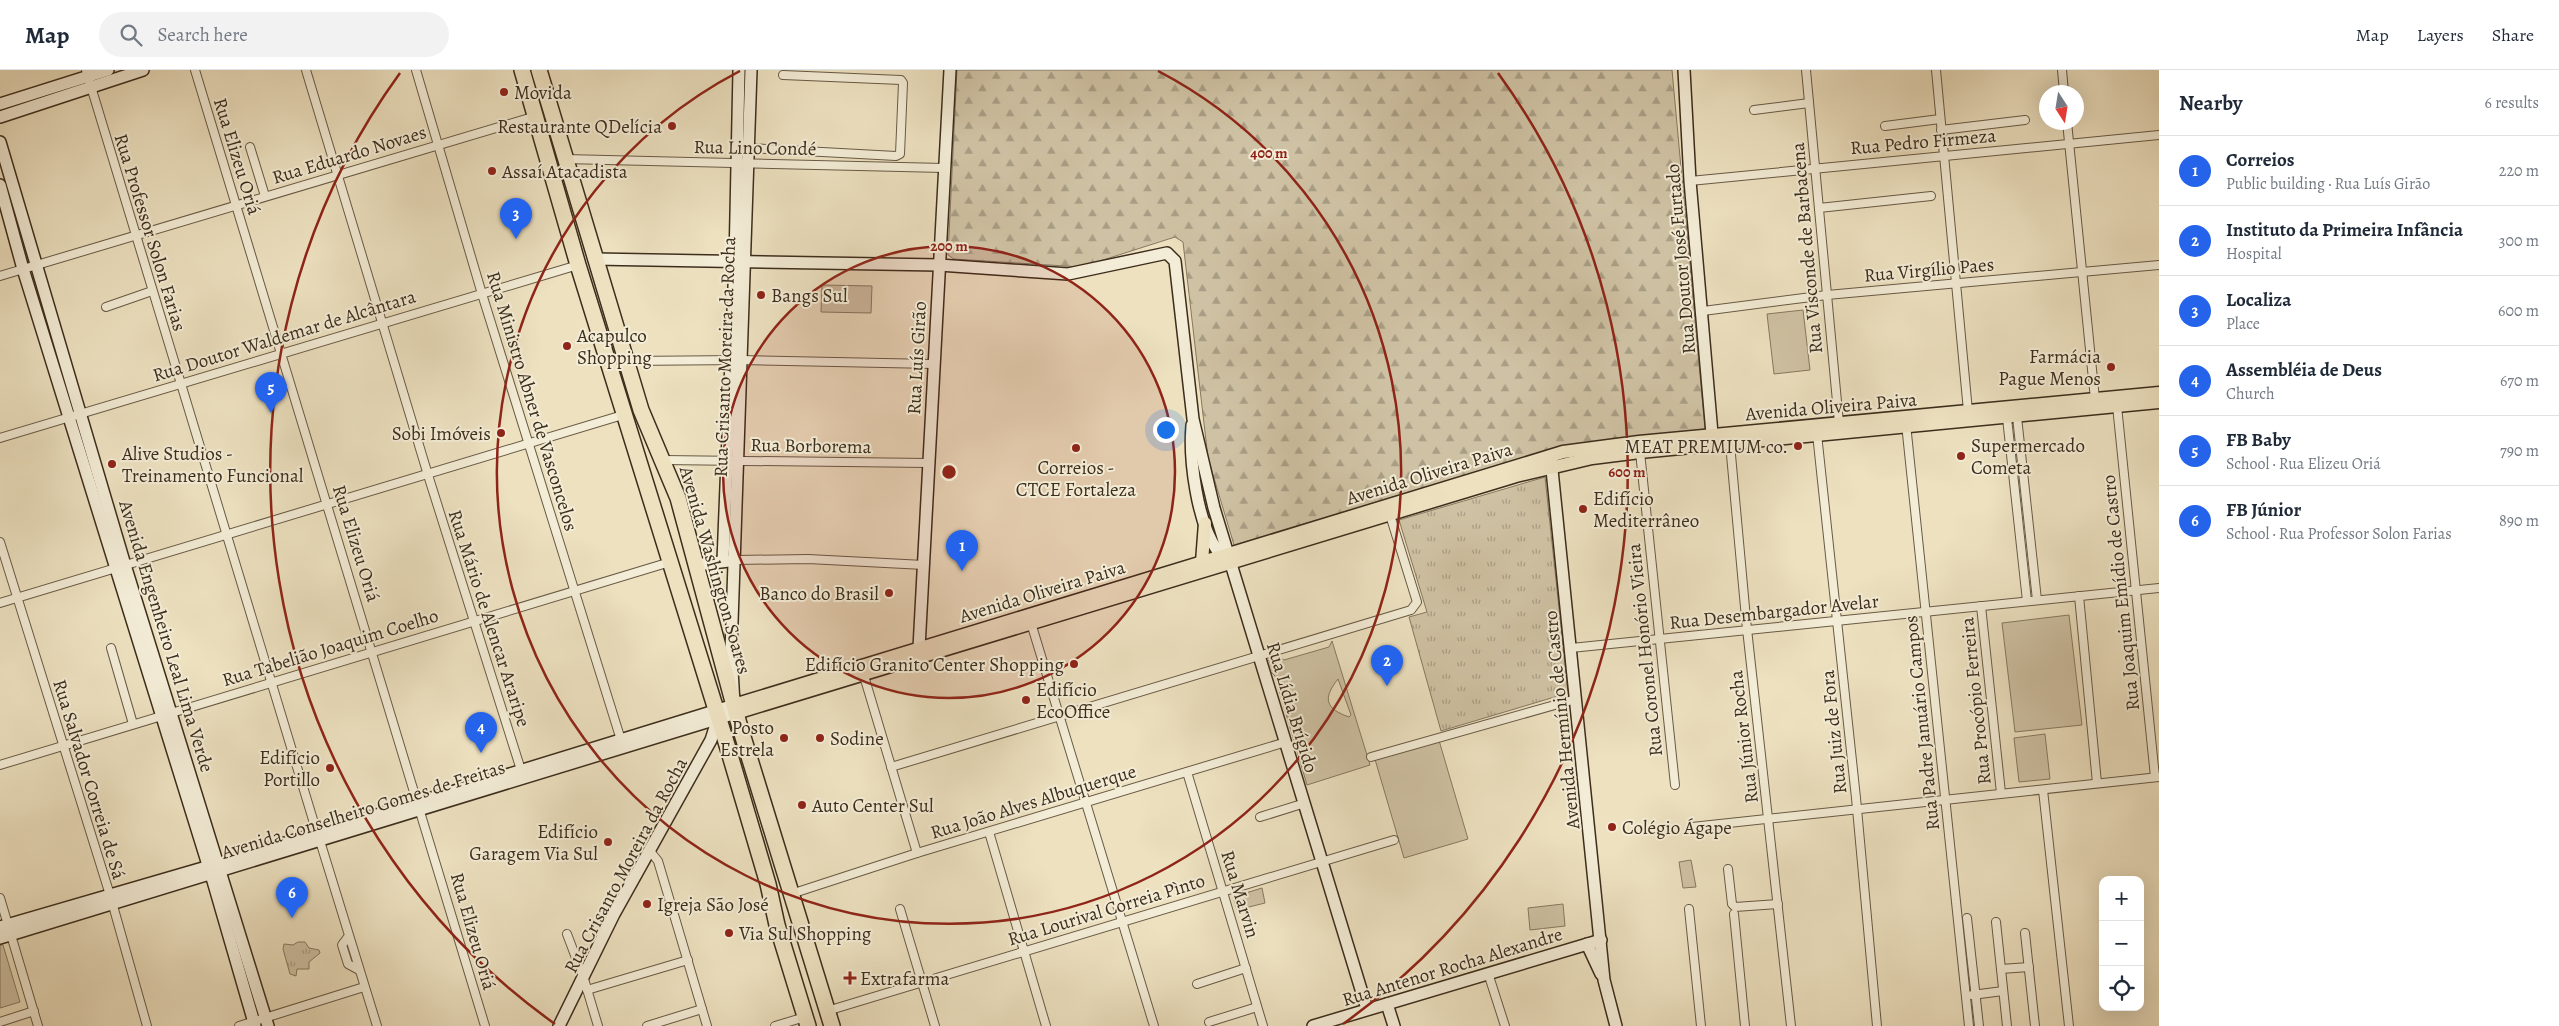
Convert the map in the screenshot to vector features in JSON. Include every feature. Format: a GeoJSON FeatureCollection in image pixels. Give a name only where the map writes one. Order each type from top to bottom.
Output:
{"type":"FeatureCollection","features":[{"type":"Feature","properties":{"kind":"highway"},"geometry":{"type":"LineString","coordinates":[[522,70],[578,265],[626,414],[768,884],[777,925],[806,1021]]}},
{"type":"Feature","properties":{"kind":"highway","name":"Avenida Washington Soares"},"geometry":{"type":"LineString","coordinates":[[539,70],[641,410],[672,482],[735,709],[832,1026]]}},
{"type":"Feature","properties":{"kind":"highway"},"geometry":{"type":"LineString","coordinates":[[652,503],[661,511],[668,510],[674,498],[672,482]]}},
{"type":"Feature","properties":{"kind":"main road","name":"Avenida Oliveira Paiva"},"geometry":{"type":"LineString","coordinates":[[735,709],[919,648],[1202,562],[1227,558],[1390,515],[1601,446],[1713,441],[1730,444],[1906,422],[1968,411],[2159,393]]}},
{"type":"Feature","properties":{"kind":"main road","name":"Avenida Oliveira Paiva"},"geometry":{"type":"LineString","coordinates":[[735,709],[864,676],[1031,624],[1227,558],[1551,462],[1640,452],[1839,423],[2012,417],[2159,402]]}},
{"type":"Feature","properties":{"kind":"main road"},"geometry":{"type":"LineString","coordinates":[[1202,562],[1205,523]]}},
{"type":"Feature","properties":{"kind":"street"},"geometry":{"type":"LineString","coordinates":[[0,104],[108,70]]}},
{"type":"Feature","properties":{"kind":"street"},"geometry":{"type":"LineString","coordinates":[[0,117],[88,77],[143,70]]}},
{"type":"Feature","properties":{"kind":"street","name":"Rua Elizeu Oriá"},"geometry":{"type":"LineString","coordinates":[[195,70],[420,806],[485,1026]]}},
{"type":"Feature","properties":{"kind":"street","name":"Rua Mário de Alencar Araripe"},"geometry":{"type":"LineString","coordinates":[[306,70],[428,475],[520,770]]}},
{"type":"Feature","properties":{"kind":"street","name":"Rua Ministro Abner de Vasconcelos"},"geometry":{"type":"LineString","coordinates":[[416,70],[482,294],[621,740]]}},
{"type":"Feature","properties":{"kind":"street","name":"Rua Crisanto Moreira da Rocha"},"geometry":{"type":"LineString","coordinates":[[723,561],[732,460],[737,360],[743,163],[739,70]]}},
{"type":"Feature","properties":{"kind":"street","name":"Rua Crisanto Moreira da Rocha"},"geometry":{"type":"LineString","coordinates":[[743,163],[749,148],[751,70]]}},
{"type":"Feature","properties":{"kind":"street","name":"Rua Luís Girão"},"geometry":{"type":"LineString","coordinates":[[919,648],[950,70]]}},
{"type":"Feature","properties":{"kind":"street","name":"Rua Doutor José Furtado"},"geometry":{"type":"LineString","coordinates":[[1684,70],[1690,181],[1713,441]]}},
{"type":"Feature","properties":{"kind":"street","name":"Rua Visconde de Barbacena"},"geometry":{"type":"LineString","coordinates":[[1806,70],[1839,423]]}},
{"type":"Feature","properties":{"kind":"street"},"geometry":{"type":"LineString","coordinates":[[1936,70],[1968,411]]}},
{"type":"Feature","properties":{"kind":"street"},"geometry":{"type":"LineString","coordinates":[[2062,70],[2063,85]]}},
{"type":"Feature","properties":{"kind":"street"},"geometry":{"type":"LineString","coordinates":[[749,148],[896,156],[900,154],[903,83],[901,80],[783,75]]}},
{"type":"Feature","properties":{"kind":"street","name":"Rua Professor Solon Farias"},"geometry":{"type":"LineString","coordinates":[[88,77],[180,386],[376,1026]]}},
{"type":"Feature","properties":{"kind":"street"},"geometry":{"type":"LineString","coordinates":[[1754,110],[1808,103]]}},
{"type":"Feature","properties":{"kind":"street","name":"Rua Eduardo Novaes"},"geometry":{"type":"LineString","coordinates":[[0,276],[536,116]]}},
{"type":"Feature","properties":{"kind":"street"},"geometry":{"type":"LineString","coordinates":[[1885,126],[1940,118]]}},
{"type":"Feature","properties":{"kind":"street"},"geometry":{"type":"LineString","coordinates":[[1941,130],[2025,120]]}},
{"type":"Feature","properties":{"kind":"street"},"geometry":{"type":"LineString","coordinates":[[2068,130],[2080,272],[2095,399]]}},
{"type":"Feature","properties":{"kind":"street","name":"Rua Pedro Firmeza"},"geometry":{"type":"LineString","coordinates":[[1690,181],[2159,135]]}},
{"type":"Feature","properties":{"kind":"street","name":"Avenida Engenheiro Leal Lima Verde"},"geometry":{"type":"LineString","coordinates":[[0,142],[37,264],[76,416],[120,566],[215,869],[267,1022]]}},
{"type":"Feature","properties":{"kind":"street"},"geometry":{"type":"LineString","coordinates":[[250,146],[265,196]]}},
{"type":"Feature","properties":{"kind":"street","name":"Rua Lino Condé"},"geometry":{"type":"LineString","coordinates":[[566,159],[944,168]]}},
{"type":"Feature","properties":{"kind":"street","name":"Avenida Engenheiro Leal Lima Verde"},"geometry":{"type":"LineString","coordinates":[[0,185],[23,269],[76,416]]}},
{"type":"Feature","properties":{"kind":"street"},"geometry":{"type":"LineString","coordinates":[[1820,208],[1931,196]]}},
{"type":"Feature","properties":{"kind":"street","name":"Rua Lídia Brígido"},"geometry":{"type":"LineString","coordinates":[[939,265],[1068,274],[1090,271],[1160,252],[1170,254],[1175,261],[1193,419],[1214,508],[1227,558],[1324,861],[1367,1009]]}},
{"type":"Feature","properties":{"kind":"street"},"geometry":{"type":"LineString","coordinates":[[594,258],[939,265]]}},
{"type":"Feature","properties":{"kind":"street","name":"Rua Doutor Waldemar de Alcântara"},"geometry":{"type":"LineString","coordinates":[[0,438],[180,386],[578,265]]}},
{"type":"Feature","properties":{"kind":"street","name":"Rua Virgílio Paes"},"geometry":{"type":"LineString","coordinates":[[1703,311],[1827,295],[2159,265]]}},
{"type":"Feature","properties":{"kind":"street"},"geometry":{"type":"LineString","coordinates":[[106,307],[152,291]]}},
{"type":"Feature","properties":{"kind":"street"},"geometry":{"type":"LineString","coordinates":[[626,360],[933,364]]}},
{"type":"Feature","properties":{"kind":"street","name":"Rua Joaquim Emídio de Castro"},"geometry":{"type":"LineString","coordinates":[[2117,406],[2157,777]]}},
{"type":"Feature","properties":{"kind":"street"},"geometry":{"type":"LineString","coordinates":[[0,603],[626,414]]}},
{"type":"Feature","properties":{"kind":"street"},"geometry":{"type":"LineString","coordinates":[[2012,417],[2037,600]]}},
{"type":"Feature","properties":{"kind":"street"},"geometry":{"type":"LineString","coordinates":[[2012,417],[2027,601]]}},
{"type":"Feature","properties":{"kind":"street","name":"Rua Lídia Brígido"},"geometry":{"type":"LineString","coordinates":[[1193,419],[1191,441],[1200,510],[1217,550],[1227,558]]}},
{"type":"Feature","properties":{"kind":"street","name":"Rua Padre Januário Campos"},"geometry":{"type":"LineString","coordinates":[[1906,422],[1968,1026]]}},
{"type":"Feature","properties":{"kind":"street","name":"Rua Juiz de Fora"},"geometry":{"type":"LineString","coordinates":[[1816,434],[1857,808],[1877,1026]]}},
{"type":"Feature","properties":{"kind":"street","name":"Rua Júnior Rocha"},"geometry":{"type":"LineString","coordinates":[[1730,444],[1747,629],[1791,1026]]}},
{"type":"Feature","properties":{"kind":"street","name":"Rua Coronel Honório Vieira"},"geometry":{"type":"LineString","coordinates":[[1640,452],[1675,785]]}},
{"type":"Feature","properties":{"kind":"street","name":"Rua Borborema"},"geometry":{"type":"LineString","coordinates":[[663,460],[928,463]]}},
{"type":"Feature","properties":{"kind":"street","name":"Rua Crisanto Moreira da Rocha"},"geometry":{"type":"LineString","coordinates":[[732,460],[736,560],[731,651],[735,709]]}},
{"type":"Feature","properties":{"kind":"street","name":"Avenida Hermínio de Castro"},"geometry":{"type":"LineString","coordinates":[[1551,462],[1602,940],[1604,980],[1616,1026]]}},
{"type":"Feature","properties":{"kind":"street"},"geometry":{"type":"LineString","coordinates":[[1200,510],[1207,504],[1214,508]]}},
{"type":"Feature","properties":{"kind":"street"},"geometry":{"type":"LineString","coordinates":[[891,767],[1414,608],[1417,602],[1390,515]]}},
{"type":"Feature","properties":{"kind":"street","name":"Rua Salvador Correia de Sá"},"geometry":{"type":"LineString","coordinates":[[0,542],[111,900],[147,1026]]}},
{"type":"Feature","properties":{"kind":"street"},"geometry":{"type":"LineString","coordinates":[[696,565],[736,560],[808,560],[924,565]]}},
{"type":"Feature","properties":{"kind":"street","name":"Rua Tabelião Joaquim Coelho"},"geometry":{"type":"LineString","coordinates":[[0,765],[670,562]]}},
{"type":"Feature","properties":{"kind":"street","name":"Rua Desembargador Avelar"},"geometry":{"type":"LineString","coordinates":[[1571,648],[1837,619],[2159,588]]}},
{"type":"Feature","properties":{"kind":"street"},"geometry":{"type":"LineString","coordinates":[[2079,596],[2098,783]]}},
{"type":"Feature","properties":{"kind":"street","name":"Rua Procópio Ferreira"},"geometry":{"type":"LineString","coordinates":[[1981,606],[2001,793]]}},
{"type":"Feature","properties":{"kind":"street"},"geometry":{"type":"LineString","coordinates":[[1031,624],[1154,1026]]}},
{"type":"Feature","properties":{"kind":"street"},"geometry":{"type":"LineString","coordinates":[[111,648],[134,724]]}},
{"type":"Feature","properties":{"kind":"street"},"geometry":{"type":"LineString","coordinates":[[864,676],[917,853]]}},
{"type":"Feature","properties":{"kind":"street"},"geometry":{"type":"LineString","coordinates":[[1371,757],[1576,699]]}},
{"type":"Feature","properties":{"kind":"street","name":"Avenida Conselheiro Gomes de Freitas"},"geometry":{"type":"LineString","coordinates":[[420,806],[520,770],[735,709]]}},
{"type":"Feature","properties":{"kind":"street","name":"Rua Crisanto Moreira da Rocha"},"geometry":{"type":"LineString","coordinates":[[559,1026],[586,985],[614,914],[711,740],[717,714]]}},
{"type":"Feature","properties":{"kind":"street","name":"Avenida Conselheiro Gomes de Freitas"},"geometry":{"type":"LineString","coordinates":[[5,931],[215,869],[717,714]]}},
{"type":"Feature","properties":{"kind":"street","name":"Rua João Alves Albuquerque"},"geometry":{"type":"LineString","coordinates":[[791,894],[1086,801],[1286,742]]}},
{"type":"Feature","properties":{"kind":"street","name":"Rua Marvin"},"geometry":{"type":"LineString","coordinates":[[1187,772],[1263,1026]]}},
{"type":"Feature","properties":{"kind":"street"},"geometry":{"type":"LineString","coordinates":[[1692,827],[1769,817],[2157,777]]}},
{"type":"Feature","properties":{"kind":"street"},"geometry":{"type":"LineString","coordinates":[[2043,790],[2068,1026]]}},
{"type":"Feature","properties":{"kind":"street"},"geometry":{"type":"LineString","coordinates":[[1260,817],[1305,803]]}},
{"type":"Feature","properties":{"kind":"street"},"geometry":{"type":"LineString","coordinates":[[989,832],[1046,1026]]}},
{"type":"Feature","properties":{"kind":"street","name":"Rua Lourival Correia Pìnto"},"geometry":{"type":"LineString","coordinates":[[827,1010],[1394,840]]}},
{"type":"Feature","properties":{"kind":"street"},"geometry":{"type":"LineString","coordinates":[[650,852],[657,860],[707,1026]]}},
{"type":"Feature","properties":{"kind":"street","name":"Avenida Engenheiro Leal Lima Verde"},"geometry":{"type":"LineString","coordinates":[[215,869],[254,1024]]}},
{"type":"Feature","properties":{"kind":"street"},"geometry":{"type":"LineString","coordinates":[[1728,869],[1732,904],[1735,907],[1778,904]]}},
{"type":"Feature","properties":{"kind":"street"},"geometry":{"type":"LineString","coordinates":[[0,898],[5,931],[38,1026]]}},
{"type":"Feature","properties":{"kind":"street"},"geometry":{"type":"LineString","coordinates":[[900,909],[935,1026]]}},
{"type":"Feature","properties":{"kind":"street"},"geometry":{"type":"LineString","coordinates":[[1689,909],[1701,1026]]}},
{"type":"Feature","properties":{"kind":"street"},"geometry":{"type":"LineString","coordinates":[[1734,914],[1746,1026]]}},
{"type":"Feature","properties":{"kind":"street"},"geometry":{"type":"LineString","coordinates":[[1967,918],[1979,1026]]}},
{"type":"Feature","properties":{"kind":"street"},"geometry":{"type":"LineString","coordinates":[[1996,922],[2007,1026]]}},
{"type":"Feature","properties":{"kind":"street"},"geometry":{"type":"LineString","coordinates":[[2025,933],[2035,1026]]}},
{"type":"Feature","properties":{"kind":"street"},"geometry":{"type":"LineString","coordinates":[[567,934],[586,985],[598,1026]]}},
{"type":"Feature","properties":{"kind":"street","name":"Rua Antenor Rocha Alexandre"},"geometry":{"type":"LineString","coordinates":[[1313,1026],[1602,940]]}},
{"type":"Feature","properties":{"kind":"street","name":"Avenida Hermínio de Castro"},"geometry":{"type":"LineString","coordinates":[[1586,944],[1604,980]]}},
{"type":"Feature","properties":{"kind":"street"},"geometry":{"type":"LineString","coordinates":[[586,985],[688,960]]}},
{"type":"Feature","properties":{"kind":"street"},"geometry":{"type":"LineString","coordinates":[[2001,969],[2028,967]]}},
{"type":"Feature","properties":{"kind":"street"},"geometry":{"type":"LineString","coordinates":[[1197,984],[1246,968]]}},
{"type":"Feature","properties":{"kind":"street"},"geometry":{"type":"LineString","coordinates":[[1488,973],[1505,1026]]}},
{"type":"Feature","properties":{"kind":"street"},"geometry":{"type":"LineString","coordinates":[[239,1026],[267,1022],[364,987]]}},
{"type":"Feature","properties":{"kind":"street"},"geometry":{"type":"LineString","coordinates":[[1965,996],[2004,991]]}},
{"type":"Feature","properties":{"kind":"street"},"geometry":{"type":"LineString","coordinates":[[1387,1004],[1394,1026]]}},
{"type":"Feature","properties":{"kind":"street"},"geometry":{"type":"LineString","coordinates":[[1209,1022],[1258,1007]]}},
{"type":"Feature","properties":{"kind":"street"},"geometry":{"type":"LineString","coordinates":[[646,1026],[702,1009]]}},
{"type":"Feature","properties":{"kind":"street"},"geometry":{"type":"LineString","coordinates":[[0,1022],[34,1011]]}},
{"type":"Feature","properties":{"kind":"street"},"geometry":{"type":"LineString","coordinates":[[774,1026],[806,1021]]}},
{"type":"Feature","properties":{"kind":"green space"},"geometry":{"type":"Polygon","coordinates":[[[957,70],[1672,70],[1705,429],[1532,455],[1234,545],[1208,458],[1183,242],[1175,237],[1081,267],[954,259],[948,255],[957,70]]]}},
{"type":"Feature","properties":{"kind":"green space"},"geometry":{"type":"Polygon","coordinates":[[[822,285],[872,286],[871,313],[821,312],[822,285]]]}},
{"type":"Feature","properties":{"kind":"green space"},"geometry":{"type":"Polygon","coordinates":[[[1803,310],[1810,370],[1774,374],[1767,314],[1803,310]]]}},
{"type":"Feature","properties":{"kind":"green space"},"geometry":{"type":"Polygon","coordinates":[[[1545,477],[1568,693],[1441,731],[1409,617],[1427,612],[1399,520],[1545,477]]]}},
{"type":"Feature","properties":{"kind":"green space"},"geometry":{"type":"Polygon","coordinates":[[[2069,615],[2082,725],[2015,732],[2002,623],[2069,615]]]}},
{"type":"Feature","properties":{"kind":"green space"},"geometry":{"type":"Polygon","coordinates":[[[1332,641],[1370,765],[1307,785],[1275,676],[1270,671],[1267,661],[1276,656],[1284,660],[1329,647],[1332,641]],[[1338,679],[1330,692],[1329,702],[1331,707],[1341,714],[1349,717],[1351,715],[1338,679]]]}},
{"type":"Feature","properties":{"kind":"green space"},"geometry":{"type":"Polygon","coordinates":[[[2045,734],[2050,779],[2019,782],[2014,738],[2045,734]]]}},
{"type":"Feature","properties":{"kind":"green space"},"geometry":{"type":"Polygon","coordinates":[[[1438,737],[1468,839],[1404,858],[1374,756],[1438,737]]]}},
{"type":"Feature","properties":{"kind":"green space"},"geometry":{"type":"Polygon","coordinates":[[[1691,860],[1696,887],[1683,888],[1679,862],[1691,860]]]}},
{"type":"Feature","properties":{"kind":"green space"},"geometry":{"type":"Polygon","coordinates":[[[1262,888],[1265,903],[1237,910],[1233,897],[1262,888]]]}},
{"type":"Feature","properties":{"kind":"green space"},"geometry":{"type":"Polygon","coordinates":[[[1563,904],[1565,926],[1530,930],[1528,908],[1563,904]]]}},
{"type":"Feature","properties":{"kind":"green space"},"geometry":{"type":"Polygon","coordinates":[[[298,942],[305,942],[309,948],[319,950],[320,953],[309,962],[309,969],[297,969],[296,976],[290,974],[283,949],[284,944],[293,945],[298,942]]]}},
{"type":"Feature","properties":{"kind":"green space"},"geometry":{"type":"Polygon","coordinates":[[[0,945],[3,945],[20,1002],[0,1008],[0,945]]]}},
{"type":"Feature","properties":{"kind":"place","name":"Movida"},"geometry":{"type":"Point","coordinates":[504,92]}},
{"type":"Feature","properties":{"kind":"place","name":"Restaurante QDelícia"},"geometry":{"type":"Point","coordinates":[672,126]}},
{"type":"Feature","properties":{"kind":"place","name":"Assaí Atacadista"},"geometry":{"type":"Point","coordinates":[492,171]}},
{"type":"Feature","properties":{"kind":"place","name":"Localiza"},"geometry":{"type":"Point","coordinates":[516,239]}},
{"type":"Feature","properties":{"kind":"place","name":"Bangs Sul"},"geometry":{"type":"Point","coordinates":[761,295]}},
{"type":"Feature","properties":{"kind":"place","name":"Acapulco Shopping"},"geometry":{"type":"Point","coordinates":[567,346]}},
{"type":"Feature","properties":{"kind":"place","name":"Farmácia Pague Menos"},"geometry":{"type":"Point","coordinates":[2111,367]}},
{"type":"Feature","properties":{"kind":"place","name":"FB Baby"},"geometry":{"type":"Point","coordinates":[271,413]}},
{"type":"Feature","properties":{"kind":"place","name":"Sobi Imóveis"},"geometry":{"type":"Point","coordinates":[501,433]}},
{"type":"Feature","properties":{"kind":"place","name":"MEAT PREMIUM co."},"geometry":{"type":"Point","coordinates":[1798,446]}},
{"type":"Feature","properties":{"kind":"place","name":"Correios - CTCE Fortaleza"},"geometry":{"type":"Point","coordinates":[1076,448]}},
{"type":"Feature","properties":{"kind":"place","name":"Supermercado Cometa"},"geometry":{"type":"Point","coordinates":[1961,456]}},
{"type":"Feature","properties":{"kind":"place","name":"Alive Studios - Treinamento Funcional"},"geometry":{"type":"Point","coordinates":[112,464]}},
{"type":"Feature","properties":{"kind":"place","name":"Edifício Mediterrâneo"},"geometry":{"type":"Point","coordinates":[1583,509]}},
{"type":"Feature","properties":{"kind":"place","name":"Correios"},"geometry":{"type":"Point","coordinates":[962,571]}},
{"type":"Feature","properties":{"kind":"place","name":"Banco do Brasil"},"geometry":{"type":"Point","coordinates":[889,593]}},
{"type":"Feature","properties":{"kind":"place","name":"Edifício Granito Center Shopping"},"geometry":{"type":"Point","coordinates":[1074,664]}},
{"type":"Feature","properties":{"kind":"place","name":"Instituto da Primeira Infância"},"geometry":{"type":"Point","coordinates":[1387,686]}},
{"type":"Feature","properties":{"kind":"place","name":"Edifício EcoOffice"},"geometry":{"type":"Point","coordinates":[1026,700]}},
{"type":"Feature","properties":{"kind":"place","name":"Posto Estrela"},"geometry":{"type":"Point","coordinates":[784,738]}},
{"type":"Feature","properties":{"kind":"place","name":"Sodine"},"geometry":{"type":"Point","coordinates":[820,738]}},
{"type":"Feature","properties":{"kind":"place","name":"Assembléia de Deus"},"geometry":{"type":"Point","coordinates":[481,753]}},
{"type":"Feature","properties":{"kind":"place","name":"Edifício Portillo"},"geometry":{"type":"Point","coordinates":[330,768]}},
{"type":"Feature","properties":{"kind":"place","name":"Auto Center Sul"},"geometry":{"type":"Point","coordinates":[802,805]}},
{"type":"Feature","properties":{"kind":"place","name":"Colégio Ágape"},"geometry":{"type":"Point","coordinates":[1612,827]}},
{"type":"Feature","properties":{"kind":"place","name":"Edifício Garagem Via Sul"},"geometry":{"type":"Point","coordinates":[608,842]}},
{"type":"Feature","properties":{"kind":"place","name":"Igreja São José"},"geometry":{"type":"Point","coordinates":[647,904]}},
{"type":"Feature","properties":{"kind":"place","name":"FB Júnior"},"geometry":{"type":"Point","coordinates":[292,918]}},
{"type":"Feature","properties":{"kind":"place","name":"Via Sul Shopping"},"geometry":{"type":"Point","coordinates":[729,933]}},
{"type":"Feature","properties":{"kind":"place","name":"Extrafarma"},"geometry":{"type":"Point","coordinates":[850,978]}}]}
